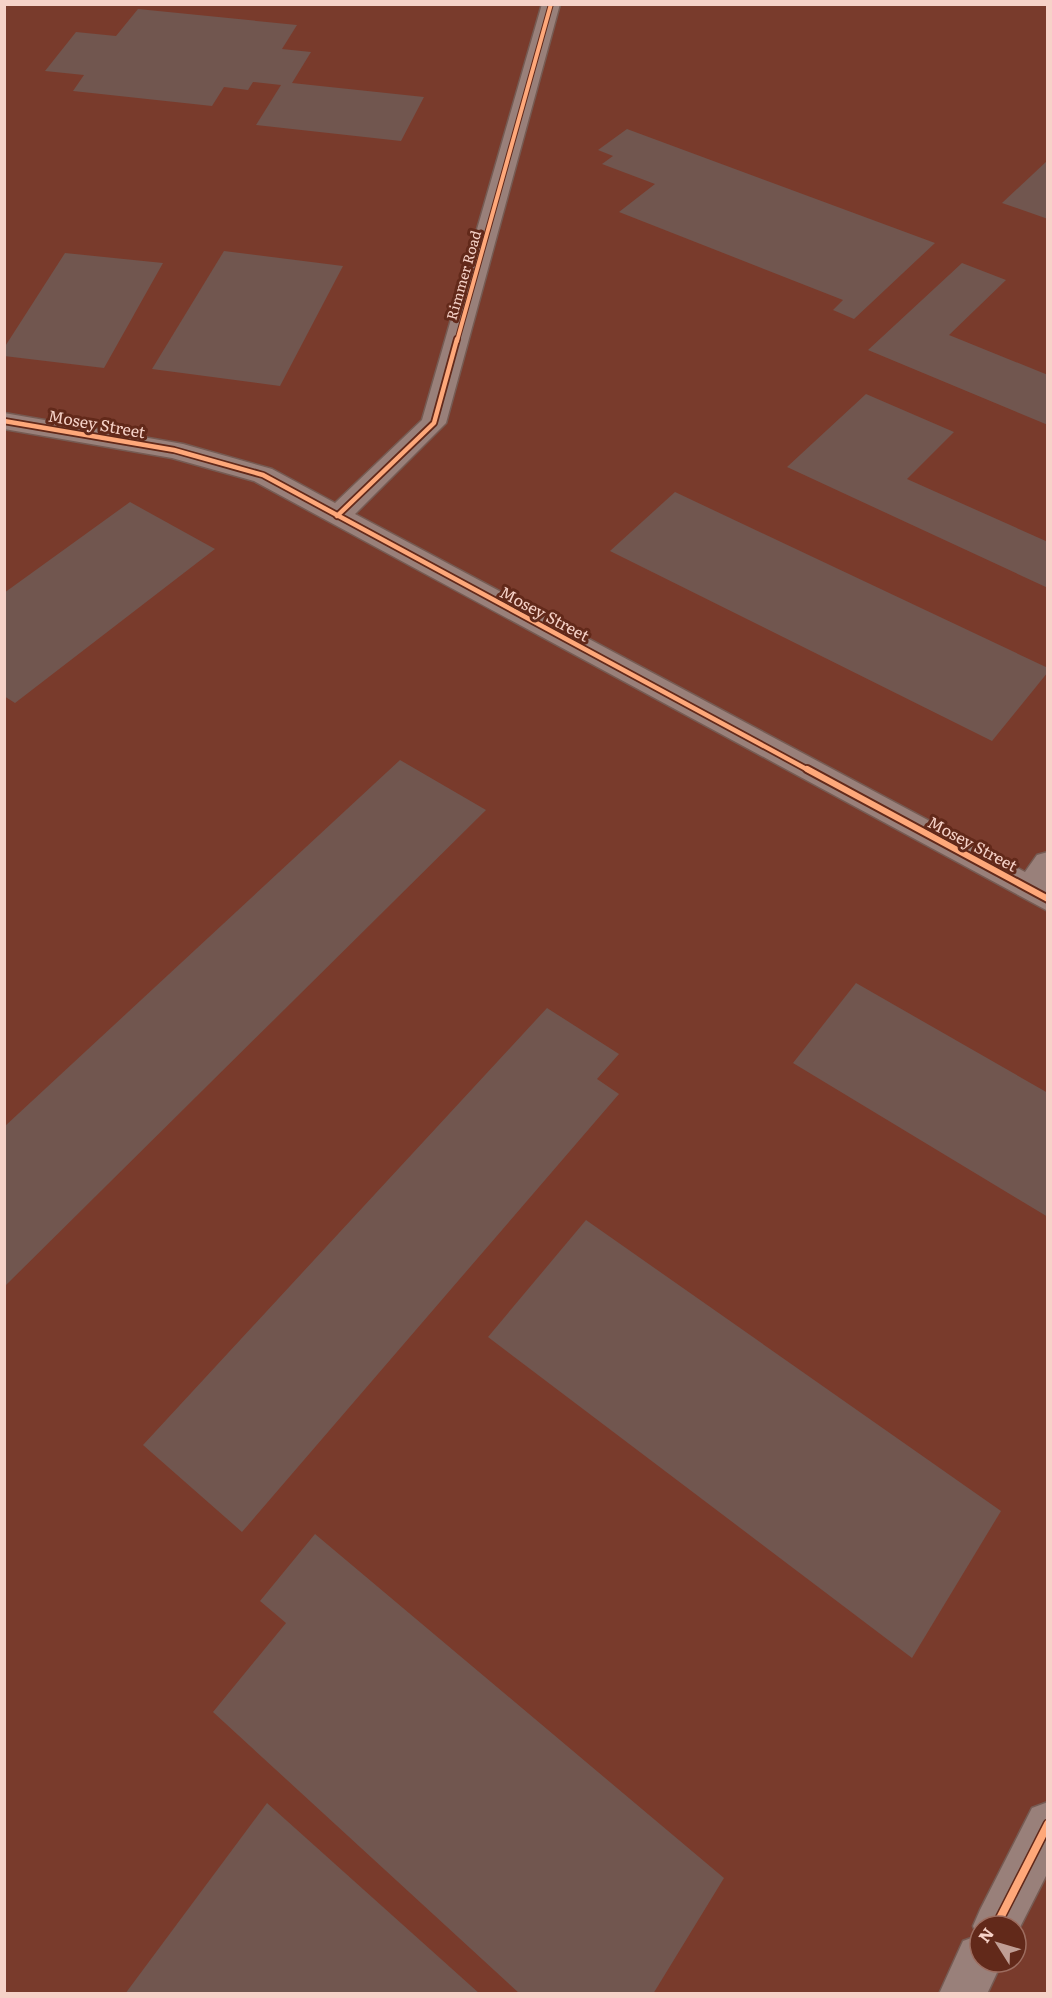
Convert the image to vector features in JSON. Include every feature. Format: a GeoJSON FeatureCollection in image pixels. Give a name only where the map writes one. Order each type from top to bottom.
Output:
{"type":"FeatureCollection","features":[{"type":"Feature","properties":{"kind":"street","name":"Rimmer Road"},"geometry":{"type":"LineString","coordinates":[[337,516],[434,423],[551,4]]}},
{"type":"Feature","properties":{"kind":"street","name":"Mosey Street"},"geometry":{"type":"LineString","coordinates":[[4,421],[196,456],[262,475],[1042,884]]}},
{"type":"Feature","properties":{"kind":"street"},"geometry":{"type":"LineString","coordinates":[[1002,1914],[1047,1824]]}},
{"type":"Feature","properties":{"kind":"street"},"geometry":{"type":"LineString","coordinates":[[962,1994],[972,1974]]}},
{"type":"Feature","properties":{"kind":"shaded area"},"geometry":{"type":"Polygon","coordinates":[[[5,5],[1047,5],[1047,1993],[5,1994],[5,5]]]}},
{"type":"Feature","properties":{"kind":"building"},"geometry":{"type":"Polygon","coordinates":[[[138,9],[297,25],[282,49],[311,52],[292,83],[424,97],[401,141],[256,125],[281,85],[253,82],[248,90],[224,87],[212,106],[73,91],[84,75],[45,71],[76,32],[116,36],[138,9]]]}},
{"type":"Feature","properties":{"kind":"building"},"geometry":{"type":"Polygon","coordinates":[[[627,129],[935,243],[854,319],[833,310],[843,300],[619,212],[655,184],[602,164],[613,156],[598,150],[627,129]]]}},
{"type":"Feature","properties":{"kind":"building"},"geometry":{"type":"Polygon","coordinates":[[[1048,160],[1048,219],[1002,203],[1048,160]]]}},
{"type":"Feature","properties":{"kind":"building"},"geometry":{"type":"Polygon","coordinates":[[[224,251],[343,266],[280,386],[152,369],[224,251]]]}},
{"type":"Feature","properties":{"kind":"building"},"geometry":{"type":"Polygon","coordinates":[[[65,253],[163,263],[104,368],[4,356],[4,348],[65,253]]]}},
{"type":"Feature","properties":{"kind":"building"},"geometry":{"type":"Polygon","coordinates":[[[962,263],[1006,280],[949,335],[1048,375],[1048,425],[868,350],[962,263]]]}},
{"type":"Feature","properties":{"kind":"building"},"geometry":{"type":"Polygon","coordinates":[[[866,394],[954,432],[907,479],[1048,542],[1048,588],[787,467],[866,394]]]}},
{"type":"Feature","properties":{"kind":"building"},"geometry":{"type":"Polygon","coordinates":[[[675,492],[1048,668],[1048,672],[992,741],[610,551],[675,492]]]}},
{"type":"Feature","properties":{"kind":"building"},"geometry":{"type":"Polygon","coordinates":[[[130,502],[215,549],[15,703],[4,696],[4,593],[130,502]]]}},
{"type":"Feature","properties":{"kind":"building"},"geometry":{"type":"Polygon","coordinates":[[[400,760],[486,810],[4,1287],[4,1127],[400,760]]]}},
{"type":"Feature","properties":{"kind":"building"},"geometry":{"type":"Polygon","coordinates":[[[856,983],[1048,1093],[1048,1217],[793,1063],[856,983]]]}},
{"type":"Feature","properties":{"kind":"building"},"geometry":{"type":"Polygon","coordinates":[[[547,1008],[619,1054],[597,1079],[619,1094],[242,1532],[143,1445],[547,1008]]]}},
{"type":"Feature","properties":{"kind":"building"},"geometry":{"type":"Polygon","coordinates":[[[586,1220],[1001,1511],[912,1658],[488,1337],[586,1220]]]}},
{"type":"Feature","properties":{"kind":"building"},"geometry":{"type":"Polygon","coordinates":[[[315,1534],[724,1878],[653,1994],[520,1994],[213,1712],[286,1623],[260,1601],[315,1534]]]}},
{"type":"Feature","properties":{"kind":"building"},"geometry":{"type":"Polygon","coordinates":[[[267,1803],[480,1994],[125,1994],[267,1803]]]}},
{"type":"Feature","properties":{"kind":"cycle path"},"geometry":{"type":"LineString","coordinates":[[337,516],[434,423],[551,4]]}},
{"type":"Feature","properties":{"kind":"cycle path"},"geometry":{"type":"LineString","coordinates":[[4,421],[174,450],[263,475],[1048,899]]}},
{"type":"Feature","properties":{"kind":"cycle path"},"geometry":{"type":"LineString","coordinates":[[1002,1914],[1048,1824]]}}]}
